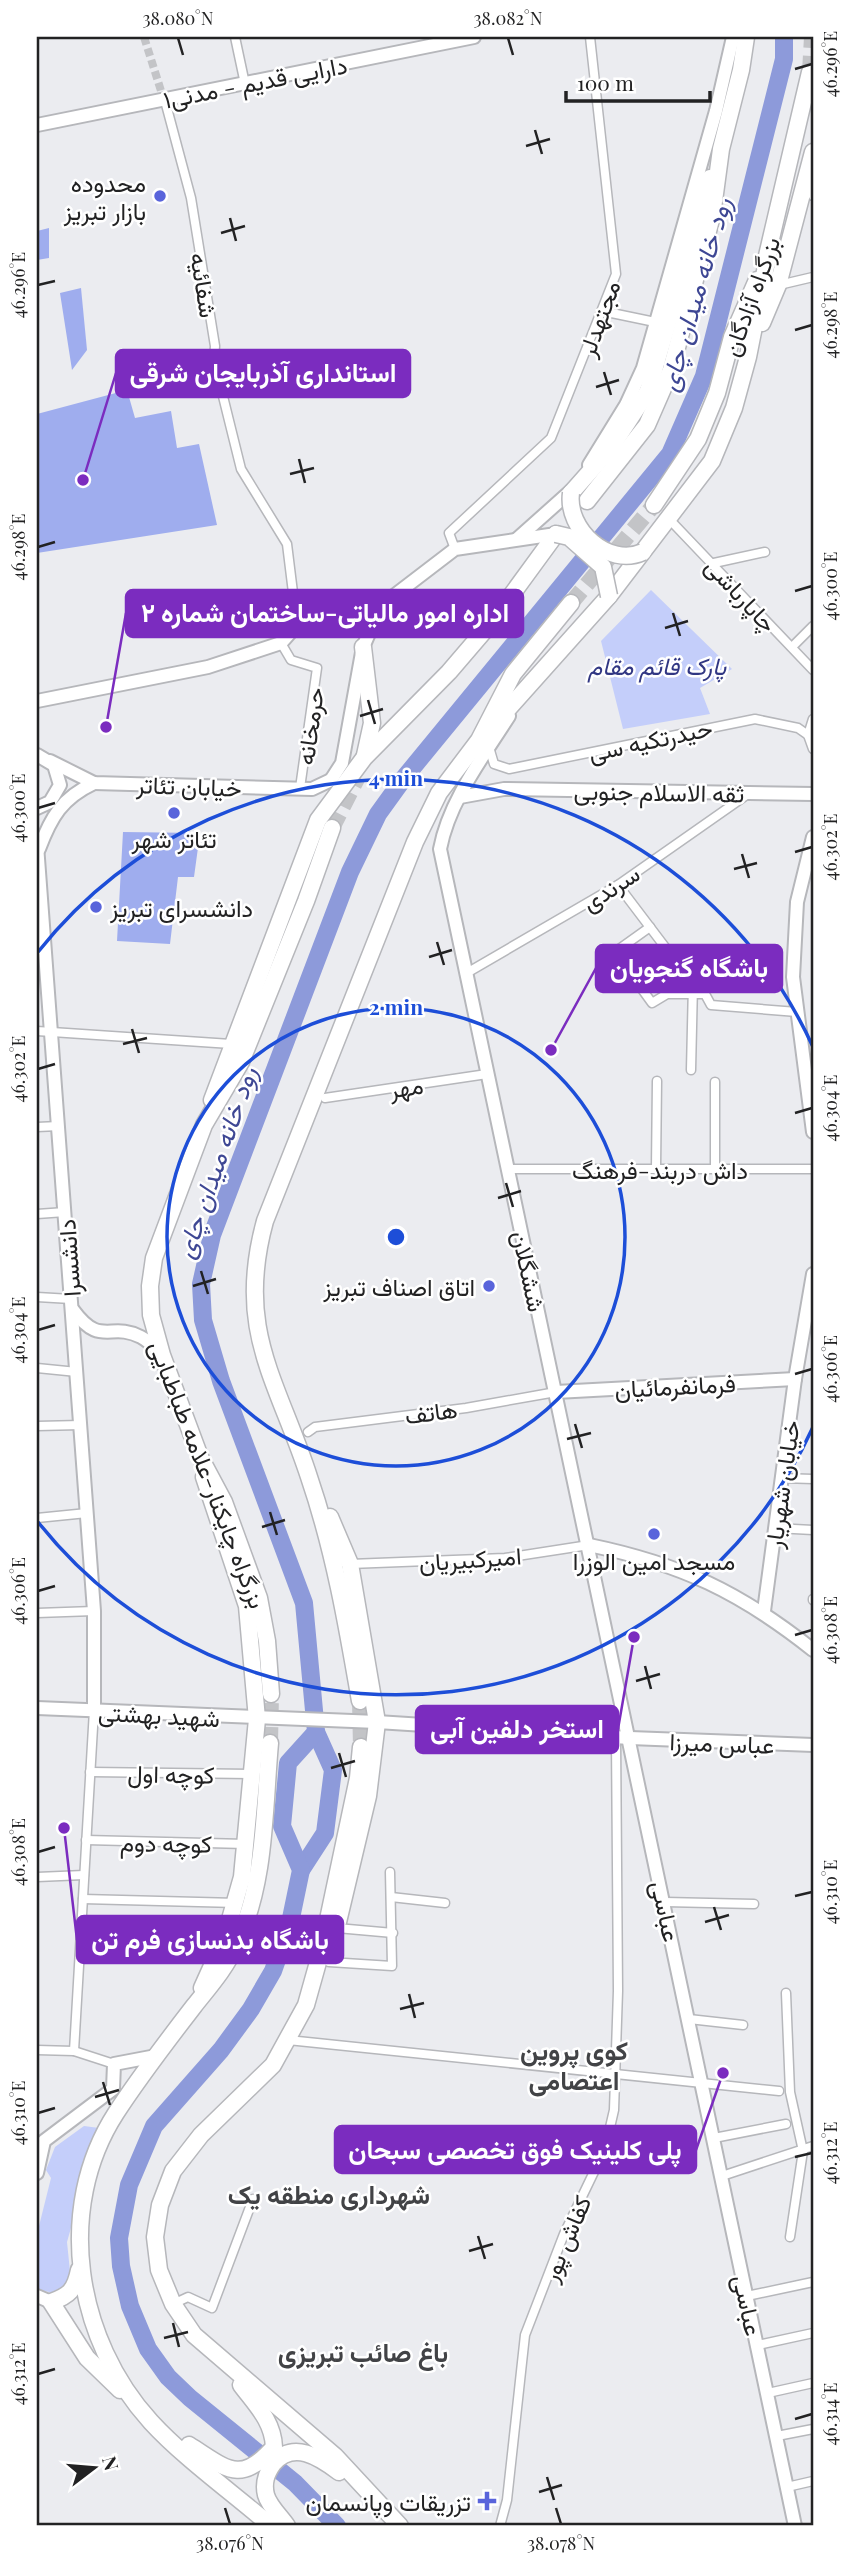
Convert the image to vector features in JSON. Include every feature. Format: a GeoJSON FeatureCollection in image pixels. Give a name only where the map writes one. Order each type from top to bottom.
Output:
{"type":"FeatureCollection","features":[{"type":"Feature","properties":{"kind":"highway"},"geometry":{"type":"LineString","coordinates":[[643,552],[622,558],[612,555],[593,541],[578,526],[569,507],[571,492],[610,449],[648,391],[699,208],[721,149],[741,70],[746,37]]}},
{"type":"Feature","properties":{"kind":"highway","name":"بزرگراه آزادگان"},"geometry":{"type":"LineString","coordinates":[[654,505],[698,439],[717,393],[732,337],[769,251],[810,72]]}},
{"type":"Feature","properties":{"kind":"highway"},"geometry":{"type":"LineString","coordinates":[[587,501],[647,425],[671,370],[712,216],[721,149]]}},
{"type":"Feature","properties":{"kind":"highway"},"geometry":{"type":"LineString","coordinates":[[748,357],[778,285],[813,152]]}},
{"type":"Feature","properties":{"kind":"highway"},"geometry":{"type":"LineString","coordinates":[[400,2526],[335,2456],[194,2335],[173,2304],[159,2270],[155,2237],[160,2205],[173,2171],[201,2135],[273,2065],[329,1962],[368,1796],[377,1722],[349,1564],[273,1389],[260,1342],[253,1295],[255,1259],[265,1221],[415,842],[439,793],[609,596],[670,520],[712,461],[734,408],[748,357],[769,251]]}},
{"type":"Feature","properties":{"kind":"highway"},"geometry":{"type":"LineString","coordinates":[[204,1125],[231,1044],[318,820],[364,758],[491,623],[556,534],[569,537],[603,567],[609,596]]}},
{"type":"Feature","properties":{"kind":"highway"},"geometry":{"type":"LineString","coordinates":[[484,744],[513,674],[571,603]]}},
{"type":"Feature","properties":{"kind":"highway"},"geometry":{"type":"LineString","coordinates":[[363,647],[372,723],[364,758]]}},
{"type":"Feature","properties":{"kind":"highway","name":"بزرگراه چایکنار-علامه طباطبایی"},"geometry":{"type":"LineString","coordinates":[[271,1694],[267,1641],[259,1598],[225,1502],[200,1457],[162,1355],[151,1315],[150,1286],[154,1258],[204,1125],[241,1062],[306,901],[332,828]]}},
{"type":"Feature","properties":{"kind":"highway"},"geometry":{"type":"LineString","coordinates":[[197,2003],[237,1903],[246,1844],[257,1719],[247,1606],[209,1499],[200,1457]]}},
{"type":"Feature","properties":{"kind":"highway"},"geometry":{"type":"LineString","coordinates":[[309,1476],[338,1576],[360,1701]]}},
{"type":"Feature","properties":{"kind":"highway"},"geometry":{"type":"LineString","coordinates":[[220,2358],[267,2419],[274,2433],[274,2447],[257,2467],[228,2469],[152,2423],[123,2386],[90,2315],[80,2266],[79,2228],[98,2149],[114,2115],[236,1947],[249,1913],[257,1878],[270,1743]]}},
{"type":"Feature","properties":{"kind":"highway"},"geometry":{"type":"LineString","coordinates":[[306,2005],[358,1778],[361,1747]]}},
{"type":"Feature","properties":{"kind":"highway"},"geometry":{"type":"LineString","coordinates":[[44,2299],[66,2297],[75,2287],[80,2266]]}},
{"type":"Feature","properties":{"kind":"highway"},"geometry":{"type":"LineString","coordinates":[[44,2299],[87,2358],[152,2423],[271,2526]]}},
{"type":"Feature","properties":{"kind":"highway"},"geometry":{"type":"LineString","coordinates":[[288,2526],[267,2497],[264,2483],[268,2471],[280,2456],[294,2451],[315,2455],[376,2498]]}},
{"type":"Feature","properties":{"kind":"main road","name":"دارایی قدیم - مدنی۱"},"geometry":{"type":"LineString","coordinates":[[37,125],[163,97],[245,84],[474,37]]}},
{"type":"Feature","properties":{"kind":"main road"},"geometry":{"type":"LineString","coordinates":[[517,539],[571,492],[626,405],[643,368],[716,111],[733,37]]}},
{"type":"Feature","properties":{"kind":"main road"},"geometry":{"type":"LineString","coordinates":[[363,647],[373,622],[391,598],[455,549],[556,534]]}},
{"type":"Feature","properties":{"kind":"main road"},"geometry":{"type":"LineString","coordinates":[[37,701],[208,667],[281,643],[297,625],[391,598]]}},
{"type":"Feature","properties":{"kind":"main road","name":"خیابان تئاتر"},"geometry":{"type":"LineString","coordinates":[[37,755],[94,783],[312,789],[331,780],[342,763],[363,647]]}},
{"type":"Feature","properties":{"kind":"main road","name":"ششگلان"},"geometry":{"type":"LineString","coordinates":[[484,744],[443,831],[440,849],[630,1738]]}},
{"type":"Feature","properties":{"kind":"main road"},"geometry":{"type":"LineString","coordinates":[[37,808],[50,802],[58,791],[60,778],[50,761]]}},
{"type":"Feature","properties":{"kind":"main road"},"geometry":{"type":"LineString","coordinates":[[38,847],[53,814],[65,799],[94,783]]}},
{"type":"Feature","properties":{"kind":"main road","name":"ثقه الاسلام جنوبی"},"geometry":{"type":"LineString","coordinates":[[460,797],[504,789],[813,794]]}},
{"type":"Feature","properties":{"kind":"main road"},"geometry":{"type":"LineString","coordinates":[[813,836],[797,902],[793,977],[810,1076],[813,1132]]}},
{"type":"Feature","properties":{"kind":"main road","name":"دانشسرا"},"geometry":{"type":"LineString","coordinates":[[38,847],[94,1611],[94,1710]]}},
{"type":"Feature","properties":{"kind":"main road","name":"خیابان شهریار"},"geometry":{"type":"LineString","coordinates":[[764,1611],[794,1379],[813,1274]]}},
{"type":"Feature","properties":{"kind":"main road"},"geometry":{"type":"LineString","coordinates":[[72,1304],[85,1326],[97,1333],[127,1332],[142,1337],[162,1355]]}},
{"type":"Feature","properties":{"kind":"main road","name":"فرمانفرمائیان"},"geometry":{"type":"LineString","coordinates":[[556,1392],[794,1379]]}},
{"type":"Feature","properties":{"kind":"main road"},"geometry":{"type":"LineString","coordinates":[[589,1545],[684,1571],[764,1611],[813,1650]]}},
{"type":"Feature","properties":{"kind":"main road","name":"شهید بهشتى"},"geometry":{"type":"LineString","coordinates":[[37,1708],[377,1722]]}},
{"type":"Feature","properties":{"kind":"main road"},"geometry":{"type":"LineString","coordinates":[[377,1722],[630,1738]]}},
{"type":"Feature","properties":{"kind":"main road","name":"عباس میرزا"},"geometry":{"type":"LineString","coordinates":[[630,1738],[813,1745]]}},
{"type":"Feature","properties":{"kind":"main road","name":"عباسى"},"geometry":{"type":"LineString","coordinates":[[630,1738],[703,2083]]}},
{"type":"Feature","properties":{"kind":"main road"},"geometry":{"type":"LineString","coordinates":[[37,2173],[44,2141],[113,2089],[114,2064],[156,2056]]}},
{"type":"Feature","properties":{"kind":"main road","name":"عباسی"},"geometry":{"type":"LineString","coordinates":[[703,2083],[796,2526]]}},
{"type":"Feature","properties":{"kind":"street"},"geometry":{"type":"LineString","coordinates":[[235,37],[245,84]]}},
{"type":"Feature","properties":{"kind":"street","name":"مجتهدلر"},"geometry":{"type":"LineString","coordinates":[[455,549],[449,533],[551,438],[616,274],[590,37]]}},
{"type":"Feature","properties":{"kind":"street","name":"شفائیه"},"geometry":{"type":"LineString","coordinates":[[163,97],[191,198],[215,346],[214,360],[241,469],[287,544],[297,625]]}},
{"type":"Feature","properties":{"kind":"street"},"geometry":{"type":"LineString","coordinates":[[807,174],[813,195]]}},
{"type":"Feature","properties":{"kind":"street"},"geometry":{"type":"LineString","coordinates":[[778,285],[813,277]]}},
{"type":"Feature","properties":{"kind":"street"},"geometry":{"type":"LineString","coordinates":[[602,311],[655,322]]}},
{"type":"Feature","properties":{"kind":"street","name":"چاپارباشی"},"geometry":{"type":"LineString","coordinates":[[670,520],[714,563],[813,670]]}},
{"type":"Feature","properties":{"kind":"street"},"geometry":{"type":"LineString","coordinates":[[714,563],[765,552]]}},
{"type":"Feature","properties":{"kind":"street"},"geometry":{"type":"LineString","coordinates":[[792,647],[813,626]]}},
{"type":"Feature","properties":{"kind":"street","name":"حرمخانه"},"geometry":{"type":"LineString","coordinates":[[281,643],[290,660],[317,667],[300,788]]}},
{"type":"Feature","properties":{"kind":"street","name":"حیدرتکیه سی"},"geometry":{"type":"LineString","coordinates":[[484,744],[494,764],[509,769],[734,721],[755,719],[798,728],[808,734]]}},
{"type":"Feature","properties":{"kind":"street"},"geometry":{"type":"LineString","coordinates":[[813,719],[808,734],[813,749]]}},
{"type":"Feature","properties":{"kind":"street","name":"سرندی"},"geometry":{"type":"LineString","coordinates":[[465,974],[618,885],[750,793]]}},
{"type":"Feature","properties":{"kind":"street"},"geometry":{"type":"LineString","coordinates":[[618,885],[693,984],[691,1070]]}},
{"type":"Feature","properties":{"kind":"street"},"geometry":{"type":"LineString","coordinates":[[650,927],[615,952],[652,1003],[667,994],[693,994],[705,995],[711,1005],[797,1012]]}},
{"type":"Feature","properties":{"kind":"street"},"geometry":{"type":"LineString","coordinates":[[37,1031],[231,1044]]}},
{"type":"Feature","properties":{"kind":"street","name":"مهر"},"geometry":{"type":"LineString","coordinates":[[325,1098],[487,1073]]}},
{"type":"Feature","properties":{"kind":"street"},"geometry":{"type":"LineString","coordinates":[[656,1168],[657,1081]]}},
{"type":"Feature","properties":{"kind":"street"},"geometry":{"type":"LineString","coordinates":[[715,1082],[715,1168]]}},
{"type":"Feature","properties":{"kind":"street"},"geometry":{"type":"LineString","coordinates":[[37,1127],[59,1126]]}},
{"type":"Feature","properties":{"kind":"street","name":"داش دربند-فرهنگ"},"geometry":{"type":"LineString","coordinates":[[507,1169],[813,1169]]}},
{"type":"Feature","properties":{"kind":"street"},"geometry":{"type":"LineString","coordinates":[[37,1214],[65,1212]]}},
{"type":"Feature","properties":{"kind":"street"},"geometry":{"type":"LineString","coordinates":[[37,1297],[72,1304]]}},
{"type":"Feature","properties":{"kind":"street"},"geometry":{"type":"LineString","coordinates":[[37,1368],[77,1372]]}},
{"type":"Feature","properties":{"kind":"street","name":"هاتف"},"geometry":{"type":"LineString","coordinates":[[308,1432],[315,1427],[466,1408],[556,1392]]}},
{"type":"Feature","properties":{"kind":"street"},"geometry":{"type":"LineString","coordinates":[[37,1426],[81,1426]]}},
{"type":"Feature","properties":{"kind":"street"},"geometry":{"type":"LineString","coordinates":[[782,1478],[813,1479]]}},
{"type":"Feature","properties":{"kind":"street"},"geometry":{"type":"LineString","coordinates":[[37,1518],[87,1513]]}},
{"type":"Feature","properties":{"kind":"street"},"geometry":{"type":"LineString","coordinates":[[775,1528],[813,1530]]}},
{"type":"Feature","properties":{"kind":"street","name":"امیرکبیریان"},"geometry":{"type":"LineString","coordinates":[[349,1564],[505,1558],[589,1545]]}},
{"type":"Feature","properties":{"kind":"street"},"geometry":{"type":"LineString","coordinates":[[37,1613],[94,1611]]}},
{"type":"Feature","properties":{"kind":"street"},"geometry":{"type":"LineString","coordinates":[[74,2051],[94,1710]]}},
{"type":"Feature","properties":{"kind":"street","name":"کفاش پور"},"geometry":{"type":"LineString","coordinates":[[500,2526],[507,2500],[525,2335],[564,2234],[605,2149],[614,2110],[616,1739]]}},
{"type":"Feature","properties":{"kind":"street","name":"کوچه اول"},"geometry":{"type":"LineString","coordinates":[[90,1772],[252,1774]]}},
{"type":"Feature","properties":{"kind":"street","name":"کوچه دوم"},"geometry":{"type":"LineString","coordinates":[[86,1840],[246,1844]]}},
{"type":"Feature","properties":{"kind":"street"},"geometry":{"type":"LineString","coordinates":[[329,1962],[392,1966],[390,1872]]}},
{"type":"Feature","properties":{"kind":"street"},"geometry":{"type":"LineString","coordinates":[[37,1877],[84,1875]]}},
{"type":"Feature","properties":{"kind":"street"},"geometry":{"type":"LineString","coordinates":[[391,1897],[445,1903]]}},
{"type":"Feature","properties":{"kind":"street"},"geometry":{"type":"LineString","coordinates":[[83,1899],[237,1903]]}},
{"type":"Feature","properties":{"kind":"street"},"geometry":{"type":"LineString","coordinates":[[665,1902],[754,1904]]}},
{"type":"Feature","properties":{"kind":"street"},"geometry":{"type":"LineString","coordinates":[[337,1928],[393,1933]]}},
{"type":"Feature","properties":{"kind":"street"},"geometry":{"type":"LineString","coordinates":[[786,1993],[790,2092],[803,2151],[790,2237]]}},
{"type":"Feature","properties":{"kind":"street"},"geometry":{"type":"LineString","coordinates":[[690,2019],[743,2025]]}},
{"type":"Feature","properties":{"kind":"street"},"geometry":{"type":"LineString","coordinates":[[288,2040],[779,2091]]}},
{"type":"Feature","properties":{"kind":"street"},"geometry":{"type":"LineString","coordinates":[[37,2050],[74,2051],[114,2064]]}},
{"type":"Feature","properties":{"kind":"street"},"geometry":{"type":"LineString","coordinates":[[714,2138],[786,2124]]}},
{"type":"Feature","properties":{"kind":"street"},"geometry":{"type":"LineString","coordinates":[[722,2176],[813,2146]]}},
{"type":"Feature","properties":{"kind":"street"},"geometry":{"type":"LineString","coordinates":[[173,2304],[188,2297],[212,2308],[253,2199]]}},
{"type":"Feature","properties":{"kind":"street"},"geometry":{"type":"LineString","coordinates":[[747,2296],[813,2282]]}},
{"type":"Feature","properties":{"kind":"street"},"geometry":{"type":"LineString","coordinates":[[758,2345],[813,2333]]}},
{"type":"Feature","properties":{"kind":"street"},"geometry":{"type":"LineString","coordinates":[[768,2393],[813,2383]]}},
{"type":"Feature","properties":{"kind":"street"},"geometry":{"type":"LineString","coordinates":[[777,2436],[813,2429]]}},
{"type":"Feature","properties":{"kind":"street"},"geometry":{"type":"LineString","coordinates":[[788,2487],[812,2482]]}},
{"type":"Feature","properties":{"kind":"green space","name":"پارک قائم مقام"},"geometry":{"type":"Polygon","coordinates":[[[651,590],[732,669],[700,688],[710,714],[623,729],[601,641],[651,590]]]}},
{"type":"Feature","properties":{"kind":"green space"},"geometry":{"type":"Polygon","coordinates":[[[84,2126],[99,2128],[67,2242],[71,2281],[57,2294],[37,2289],[37,2234],[51,2178],[46,2170],[55,2147],[84,2126]]]}},
{"type":"Feature","properties":{"kind":"shaded area"},"geometry":{"type":"Polygon","coordinates":[[[49,228],[49,258],[37,260],[37,231],[49,228]]]}},
{"type":"Feature","properties":{"kind":"shaded area"},"geometry":{"type":"Polygon","coordinates":[[[81,288],[87,350],[72,370],[60,293],[81,288]]]}},
{"type":"Feature","properties":{"kind":"shaded area"},"geometry":{"type":"Polygon","coordinates":[[[127,390],[135,418],[171,411],[177,448],[199,444],[217,525],[37,553],[37,414],[127,390]]]}},
{"type":"Feature","properties":{"kind":"shaded area"},"geometry":{"type":"Polygon","coordinates":[[[123,832],[200,833],[194,877],[178,877],[170,944],[117,941],[123,832]]]}},
{"type":"Feature","properties":{"kind":"waterway","name":"رود خانه میدان چای"},"geometry":{"type":"LineString","coordinates":[[337,2526],[295,2483],[168,2377],[148,2349],[130,2306],[121,2266],[119,2238],[129,2185],[154,2126],[221,2050],[251,2009],[273,1971],[290,1923],[301,1870],[282,1826],[288,1763],[316,1732],[304,1603],[221,1381],[203,1320],[201,1284],[212,1235],[350,872],[378,814],[404,778],[670,454],[704,376],[784,59],[784,37]]}},
{"type":"Feature","properties":{"kind":"waterway"},"geometry":{"type":"LineString","coordinates":[[301,1870],[325,1833],[333,1770],[316,1732]]}},
{"type":"Feature","properties":{"kind":"tunnel"},"geometry":{"type":"LineString","coordinates":[[144,37],[162,94]]}},
{"type":"Feature","properties":{"kind":"tunnel"},"geometry":{"type":"LineString","coordinates":[[810,72],[812,37]]}},
{"type":"Feature","properties":{"kind":"tunnel"},"geometry":{"type":"LineString","coordinates":[[571,603],[654,505]]}},
{"type":"Feature","properties":{"kind":"tunnel"},"geometry":{"type":"LineString","coordinates":[[332,828],[358,777]]}},
{"type":"Feature","properties":{"kind":"tunnel"},"geometry":{"type":"LineString","coordinates":[[270,1743],[271,1694]]}},
{"type":"Feature","properties":{"kind":"tunnel"},"geometry":{"type":"LineString","coordinates":[[360,1701],[361,1747]]}},
{"type":"Feature","properties":{"kind":"place","name":"محدوده بازار تبریز"},"geometry":{"type":"Point","coordinates":[160,196]}},
{"type":"Feature","properties":{"kind":"place","name":"استانداری آذربایجان شرقی"},"geometry":{"type":"Point","coordinates":[83,480]}},
{"type":"Feature","properties":{"kind":"place","name":"اداره امور مالیاتی-ساختمان شماره ۲"},"geometry":{"type":"Point","coordinates":[106,727]}},
{"type":"Feature","properties":{"kind":"place","name":"تئاتر شهر"},"geometry":{"type":"Point","coordinates":[174,813]}},
{"type":"Feature","properties":{"kind":"place","name":"دانشسرای تبریز"},"geometry":{"type":"Point","coordinates":[96,907]}},
{"type":"Feature","properties":{"kind":"place","name":"باشگاه گنجویان"},"geometry":{"type":"Point","coordinates":[551,1050]}},
{"type":"Feature","properties":{"kind":"place","name":"اتاق اصناف تبریز"},"geometry":{"type":"Point","coordinates":[489,1286]}},
{"type":"Feature","properties":{"kind":"place","name":"مسجد امین الوزرا"},"geometry":{"type":"Point","coordinates":[654,1534]}},
{"type":"Feature","properties":{"kind":"place","name":"استخر دلفین آبی"},"geometry":{"type":"Point","coordinates":[634,1637]}},
{"type":"Feature","properties":{"kind":"place","name":"باشگاه بدنسازی فرم تن"},"geometry":{"type":"Point","coordinates":[64,1828]}},
{"type":"Feature","properties":{"kind":"place","name":"پلی کلینیک فوق تخصصی سبحان"},"geometry":{"type":"Point","coordinates":[723,2073]}},
{"type":"Feature","properties":{"kind":"place","name":"تزریقات وپانسمان"},"geometry":{"type":"Point","coordinates":[487,2501]}},
{"type":"Feature","properties":{"kind":"district","name":"کوی پروین اعتصامی"},"geometry":{"type":"Point","coordinates":[574,2064]}},
{"type":"Feature","properties":{"kind":"district","name":"شهرداری منطقه یک"},"geometry":{"type":"Point","coordinates":[329,2193]}},
{"type":"Feature","properties":{"kind":"district","name":"باغ صائب تبریزی"},"geometry":{"type":"Point","coordinates":[363,2351]}}]}
